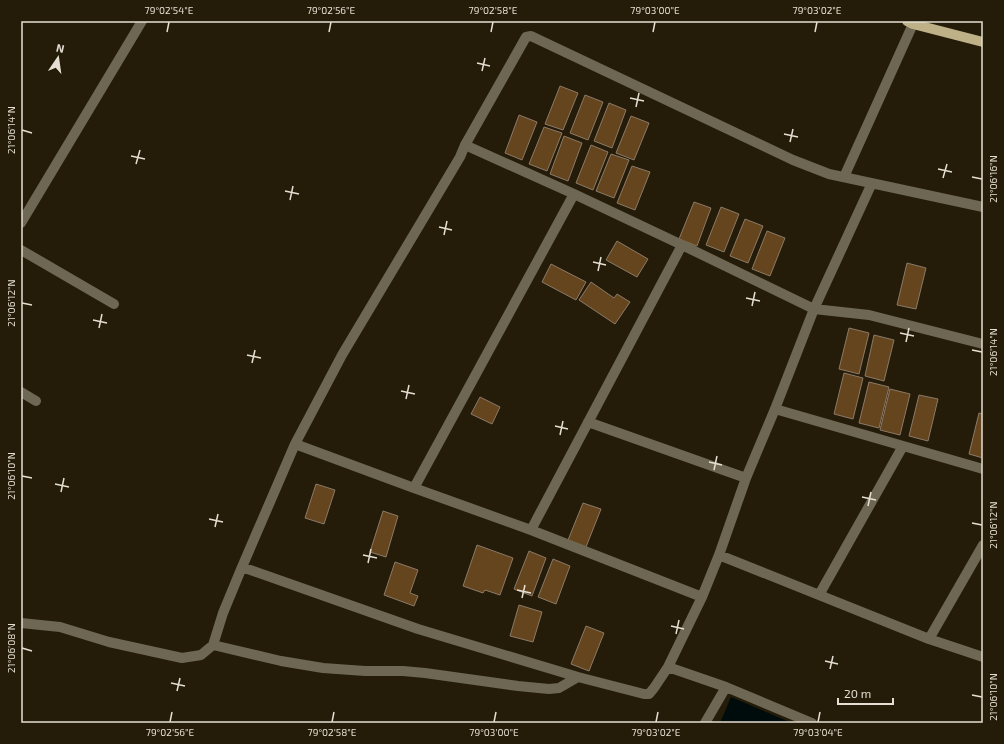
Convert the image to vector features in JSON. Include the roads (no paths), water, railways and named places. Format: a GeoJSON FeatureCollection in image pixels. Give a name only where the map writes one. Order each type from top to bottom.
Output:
{"type":"FeatureCollection","features":[{"type":"Feature","properties":{"kind":"main road"},"geometry":{"type":"LineString","coordinates":[[910,22],[983,42]]}},
{"type":"Feature","properties":{"kind":"street"},"geometry":{"type":"LineString","coordinates":[[21,222],[142,21]]}},
{"type":"Feature","properties":{"kind":"street"},"geometry":{"type":"LineString","coordinates":[[844,177],[910,22]]}},
{"type":"Feature","properties":{"kind":"street"},"geometry":{"type":"LineString","coordinates":[[21,623],[60,627],[108,642],[182,658],[201,655],[213,645],[223,613],[295,444],[342,355],[460,157],[465,145],[526,37],[532,36],[793,160],[829,174],[983,207]]}},
{"type":"Feature","properties":{"kind":"street"},"geometry":{"type":"LineString","coordinates":[[465,145],[574,194],[814,309],[869,316],[983,344]]}},
{"type":"Feature","properties":{"kind":"street"},"geometry":{"type":"LineString","coordinates":[[242,567],[418,629],[578,677],[649,694],[668,667],[702,597],[719,555],[746,478],[814,309],[872,183]]}},
{"type":"Feature","properties":{"kind":"street"},"geometry":{"type":"LineString","coordinates":[[414,488],[574,194]]}},
{"type":"Feature","properties":{"kind":"street"},"geometry":{"type":"LineString","coordinates":[[531,530],[682,245]]}},
{"type":"Feature","properties":{"kind":"street"},"geometry":{"type":"LineString","coordinates":[[21,250],[114,304]]}},
{"type":"Feature","properties":{"kind":"street"},"geometry":{"type":"LineString","coordinates":[[21,392],[36,400]]}},
{"type":"Feature","properties":{"kind":"street"},"geometry":{"type":"LineString","coordinates":[[775,409],[983,469]]}},
{"type":"Feature","properties":{"kind":"street"},"geometry":{"type":"LineString","coordinates":[[588,422],[746,478]]}},
{"type":"Feature","properties":{"kind":"street"},"geometry":{"type":"LineString","coordinates":[[295,444],[531,530],[702,597]]}},
{"type":"Feature","properties":{"kind":"street"},"geometry":{"type":"LineString","coordinates":[[819,595],[903,446]]}},
{"type":"Feature","properties":{"kind":"street"},"geometry":{"type":"LineString","coordinates":[[929,639],[983,545]]}},
{"type":"Feature","properties":{"kind":"street"},"geometry":{"type":"LineString","coordinates":[[719,555],[929,639],[983,657]]}},
{"type":"Feature","properties":{"kind":"street"},"geometry":{"type":"LineString","coordinates":[[213,645],[281,661],[323,668],[425,673],[549,689],[558,688],[578,677]]}},
{"type":"Feature","properties":{"kind":"street"},"geometry":{"type":"LineString","coordinates":[[668,667],[726,687],[812,723]]}},
{"type":"Feature","properties":{"kind":"street"},"geometry":{"type":"LineString","coordinates":[[706,723],[726,687]]}}]}
